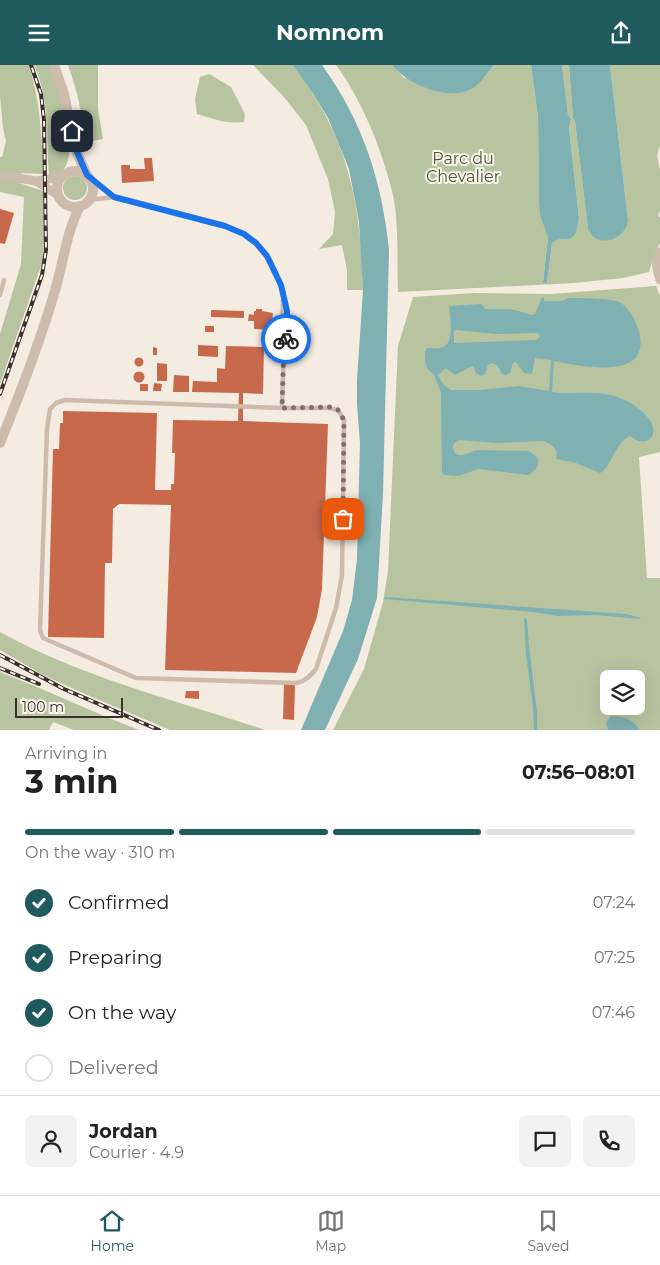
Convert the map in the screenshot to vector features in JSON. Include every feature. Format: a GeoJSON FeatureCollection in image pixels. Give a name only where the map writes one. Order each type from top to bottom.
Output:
{"type":"FeatureCollection","features":[{"type":"Feature","properties":{"kind":"street"},"geometry":{"type":"LineString","coordinates":[[54,65],[64,94],[74,145],[93,190],[70,229]]}},
{"type":"Feature","properties":{"kind":"street"},"geometry":{"type":"LineString","coordinates":[[0,443],[46,321],[60,276],[70,229],[70,219],[61,199],[58,184],[64,175],[74,145]]}},
{"type":"Feature","properties":{"kind":"street"},"geometry":{"type":"LineString","coordinates":[[0,175],[36,181],[78,171],[89,178]]}},
{"type":"Feature","properties":{"kind":"street"},"geometry":{"type":"LineString","coordinates":[[36,181],[72,206],[85,203]]}},
{"type":"Feature","properties":{"kind":"street"},"geometry":{"type":"LineString","coordinates":[[660,253],[656,266],[660,280]]}},
{"type":"Feature","properties":{"kind":"lane"},"geometry":{"type":"LineString","coordinates":[[89,178],[114,197],[208,221],[244,234],[256,243],[267,256],[281,285],[283,300],[282,408]]}},
{"type":"Feature","properties":{"kind":"lane"},"geometry":{"type":"LineString","coordinates":[[85,203],[114,197]]}},
{"type":"Feature","properties":{"kind":"lane"},"geometry":{"type":"LineString","coordinates":[[0,295],[4,280]]}},
{"type":"Feature","properties":{"kind":"lane"},"geometry":{"type":"LineString","coordinates":[[65,400],[282,408],[330,407],[338,410],[344,420],[342,575],[336,609],[316,669],[310,676],[297,683],[136,677],[44,638],[40,630],[47,429],[50,409],[56,403],[65,400]]}},
{"type":"Feature","properties":{"kind":"green space"},"geometry":{"type":"Polygon","coordinates":[[[0,65],[29,65],[40,119],[43,174],[21,173],[19,183],[43,191],[45,221],[43,260],[0,384],[0,334],[21,264],[24,197],[0,192],[0,157],[2,157],[6,141],[0,96],[0,65]]]}},
{"type":"Feature","properties":{"kind":"green space"},"geometry":{"type":"Polygon","coordinates":[[[34,65],[49,65],[64,110],[69,155],[65,167],[58,175],[49,175],[45,105],[43,92],[34,65]]]}},
{"type":"Feature","properties":{"kind":"green space"},"geometry":{"type":"Polygon","coordinates":[[[68,65],[98,65],[98,109],[103,139],[88,142],[84,138],[79,101],[68,65]]]}},
{"type":"Feature","properties":{"kind":"green space"},"geometry":{"type":"Polygon","coordinates":[[[253,65],[293,65],[327,118],[339,144],[348,171],[354,199],[359,227],[363,290],[347,290],[347,270],[342,245],[319,249],[333,234],[335,212],[328,179],[306,125],[284,97],[253,65]]]}},
{"type":"Feature","properties":{"kind":"green space","name":"Parc du Chevalier"},"geometry":{"type":"Polygon","coordinates":[[[336,65],[392,65],[404,78],[484,78],[494,65],[531,65],[538,117],[539,203],[548,237],[543,283],[547,283],[552,243],[555,240],[573,235],[577,229],[579,218],[569,128],[571,120],[568,116],[562,65],[569,65],[573,119],[575,121],[588,229],[628,220],[610,65],[660,65],[660,145],[657,156],[660,169],[660,211],[658,215],[660,218],[660,243],[649,272],[623,278],[574,283],[398,292],[396,218],[389,179],[371,127],[346,79],[336,65]]]}},
{"type":"Feature","properties":{"kind":"green space"},"geometry":{"type":"Polygon","coordinates":[[[209,74],[231,87],[245,114],[244,122],[226,122],[197,114],[195,99],[200,77],[209,74]]]}},
{"type":"Feature","properties":{"kind":"green space"},"geometry":{"type":"Polygon","coordinates":[[[75,176],[83,180],[87,188],[83,196],[75,200],[67,196],[63,188],[67,180],[75,176]]]}},
{"type":"Feature","properties":{"kind":"green space"},"geometry":{"type":"Polygon","coordinates":[[[656,286],[660,296],[660,452],[639,457],[647,578],[660,578],[660,730],[333,730],[364,669],[383,602],[388,571],[398,346],[413,297],[474,293],[551,294],[656,286]]]}},
{"type":"Feature","properties":{"kind":"green space"},"geometry":{"type":"Polygon","coordinates":[[[0,632],[64,663],[130,687],[265,730],[170,730],[43,675],[0,650],[0,632]]]}},
{"type":"Feature","properties":{"kind":"green space"},"geometry":{"type":"Polygon","coordinates":[[[0,672],[139,730],[74,730],[53,722],[49,730],[0,730],[0,672]]]}},
{"type":"Feature","properties":{"kind":"water"},"geometry":{"type":"Polygon","coordinates":[[[293,65],[322,65],[349,108],[376,176],[389,250],[383,494],[377,598],[358,659],[325,730],[301,730],[343,631],[352,600],[357,559],[360,443],[357,380],[363,290],[359,222],[349,169],[328,118],[293,65]]]}},
{"type":"Feature","properties":{"kind":"water"},"geometry":{"type":"Polygon","coordinates":[[[392,65],[494,65],[476,86],[466,91],[443,93],[431,90],[408,79],[392,65]]]}},
{"type":"Feature","properties":{"kind":"water"},"geometry":{"type":"Polygon","coordinates":[[[531,65],[562,65],[568,115],[571,120],[569,128],[579,218],[575,234],[572,237],[556,240],[552,243],[547,283],[543,283],[548,237],[540,215],[538,117],[531,65]]]}},
{"type":"Feature","properties":{"kind":"water"},"geometry":{"type":"Polygon","coordinates":[[[569,65],[610,65],[628,220],[623,232],[611,240],[598,239],[588,229],[575,121],[573,119],[569,65]]]}},
{"type":"Feature","properties":{"kind":"water"},"geometry":{"type":"Polygon","coordinates":[[[542,297],[544,301],[562,301],[568,298],[611,300],[621,303],[628,309],[635,320],[639,332],[640,348],[635,358],[625,364],[611,367],[580,366],[554,361],[552,392],[605,394],[626,401],[636,406],[648,418],[653,427],[652,436],[646,441],[638,441],[630,436],[625,439],[620,444],[608,466],[600,473],[576,463],[556,459],[557,455],[554,447],[543,441],[496,443],[459,440],[454,443],[453,447],[454,452],[458,455],[477,450],[529,451],[537,457],[538,465],[528,475],[478,469],[459,476],[444,475],[442,473],[441,392],[434,375],[427,368],[425,352],[427,348],[440,348],[448,342],[451,330],[449,306],[481,304],[485,309],[511,309],[532,315],[535,314],[542,297]],[[454,331],[454,343],[537,340],[540,336],[537,333],[496,334],[454,331]],[[535,358],[532,374],[524,373],[516,362],[513,363],[510,373],[506,375],[502,374],[497,365],[492,363],[488,365],[485,374],[482,376],[476,373],[472,366],[455,375],[446,368],[438,375],[443,384],[451,390],[479,390],[519,386],[549,391],[551,360],[535,358]]]}},
{"type":"Feature","properties":{"kind":"water"},"geometry":{"type":"Polygon","coordinates":[[[385,597],[626,614],[641,618],[596,615],[558,616],[533,612],[384,599],[385,597]]]}},
{"type":"Feature","properties":{"kind":"water"},"geometry":{"type":"Polygon","coordinates":[[[524,618],[527,619],[537,712],[537,730],[534,730],[524,618]]]}},
{"type":"Feature","properties":{"kind":"water"},"geometry":{"type":"Polygon","coordinates":[[[611,716],[628,719],[640,730],[608,730],[606,723],[611,716]]]}},
{"type":"Feature","properties":{"kind":"building"},"geometry":{"type":"Polygon","coordinates":[[[144,158],[152,158],[154,181],[122,183],[121,165],[130,165],[130,169],[145,169],[144,158]]]}},
{"type":"Feature","properties":{"kind":"building"},"geometry":{"type":"Polygon","coordinates":[[[0,209],[14,213],[5,244],[0,243],[0,209]]]}},
{"type":"Feature","properties":{"kind":"building"},"geometry":{"type":"Polygon","coordinates":[[[256,309],[273,313],[271,330],[254,329],[254,321],[248,321],[249,314],[254,315],[256,309]]]}},
{"type":"Feature","properties":{"kind":"building"},"geometry":{"type":"Polygon","coordinates":[[[211,310],[244,311],[244,318],[211,317],[211,310]]]}},
{"type":"Feature","properties":{"kind":"building"},"geometry":{"type":"Polygon","coordinates":[[[205,326],[214,326],[214,332],[205,332],[205,326]]]}},
{"type":"Feature","properties":{"kind":"building"},"geometry":{"type":"Polygon","coordinates":[[[198,345],[218,346],[218,357],[198,356],[198,345]]]}},
{"type":"Feature","properties":{"kind":"building"},"geometry":{"type":"Polygon","coordinates":[[[226,346],[264,347],[263,394],[243,393],[243,421],[328,424],[322,589],[317,617],[296,673],[165,670],[171,505],[119,504],[113,509],[112,563],[105,563],[104,638],[48,637],[53,449],[59,449],[60,423],[63,423],[63,411],[157,413],[155,490],[171,490],[171,484],[174,484],[175,453],[172,453],[173,420],[238,421],[239,393],[192,392],[193,381],[217,382],[217,368],[225,369],[226,346]]]}},
{"type":"Feature","properties":{"kind":"building"},"geometry":{"type":"Polygon","coordinates":[[[153,347],[157,348],[157,355],[153,355],[153,347]]]}},
{"type":"Feature","properties":{"kind":"building"},"geometry":{"type":"Polygon","coordinates":[[[139,358],[143,362],[139,366],[135,362],[139,358]]]}},
{"type":"Feature","properties":{"kind":"building"},"geometry":{"type":"Polygon","coordinates":[[[157,363],[167,364],[167,381],[157,381],[157,363]]]}},
{"type":"Feature","properties":{"kind":"building"},"geometry":{"type":"Polygon","coordinates":[[[137,372],[141,372],[144,377],[143,381],[137,382],[134,379],[134,375],[137,372]]]}},
{"type":"Feature","properties":{"kind":"building"},"geometry":{"type":"Polygon","coordinates":[[[174,375],[189,376],[189,392],[173,392],[174,375]]]}},
{"type":"Feature","properties":{"kind":"building"},"geometry":{"type":"Polygon","coordinates":[[[154,383],[162,384],[161,391],[153,391],[154,383]]]}},
{"type":"Feature","properties":{"kind":"building"},"geometry":{"type":"Polygon","coordinates":[[[140,384],[148,384],[148,391],[140,391],[140,384]]]}},
{"type":"Feature","properties":{"kind":"building"},"geometry":{"type":"Polygon","coordinates":[[[284,684],[295,684],[294,720],[283,719],[284,684]]]}},
{"type":"Feature","properties":{"kind":"building"},"geometry":{"type":"Polygon","coordinates":[[[186,691],[199,691],[199,699],[185,698],[186,691]]]}},
{"type":"Feature","properties":{"kind":"railway"},"geometry":{"type":"LineString","coordinates":[[0,394],[42,275],[46,250],[44,120],[41,94],[31,65]]}},
{"type":"Feature","properties":{"kind":"railway"},"geometry":{"type":"LineString","coordinates":[[0,655],[64,689],[159,730]]}},
{"type":"Feature","properties":{"kind":"railway"},"geometry":{"type":"LineString","coordinates":[[0,668],[39,684]]}},
{"type":"Feature","properties":{"kind":"way so far"},"geometry":{"type":"LineString","coordinates":[[286,339],[284,343],[282,408],[330,407],[338,410],[344,420],[343,519]]}},
{"type":"Feature","properties":{"kind":"route"},"geometry":{"type":"LineString","coordinates":[[72,131],[74,145],[87,175],[104,191],[114,197],[225,226],[244,234],[256,243],[267,256],[281,285],[287,311],[286,339]]}}]}
